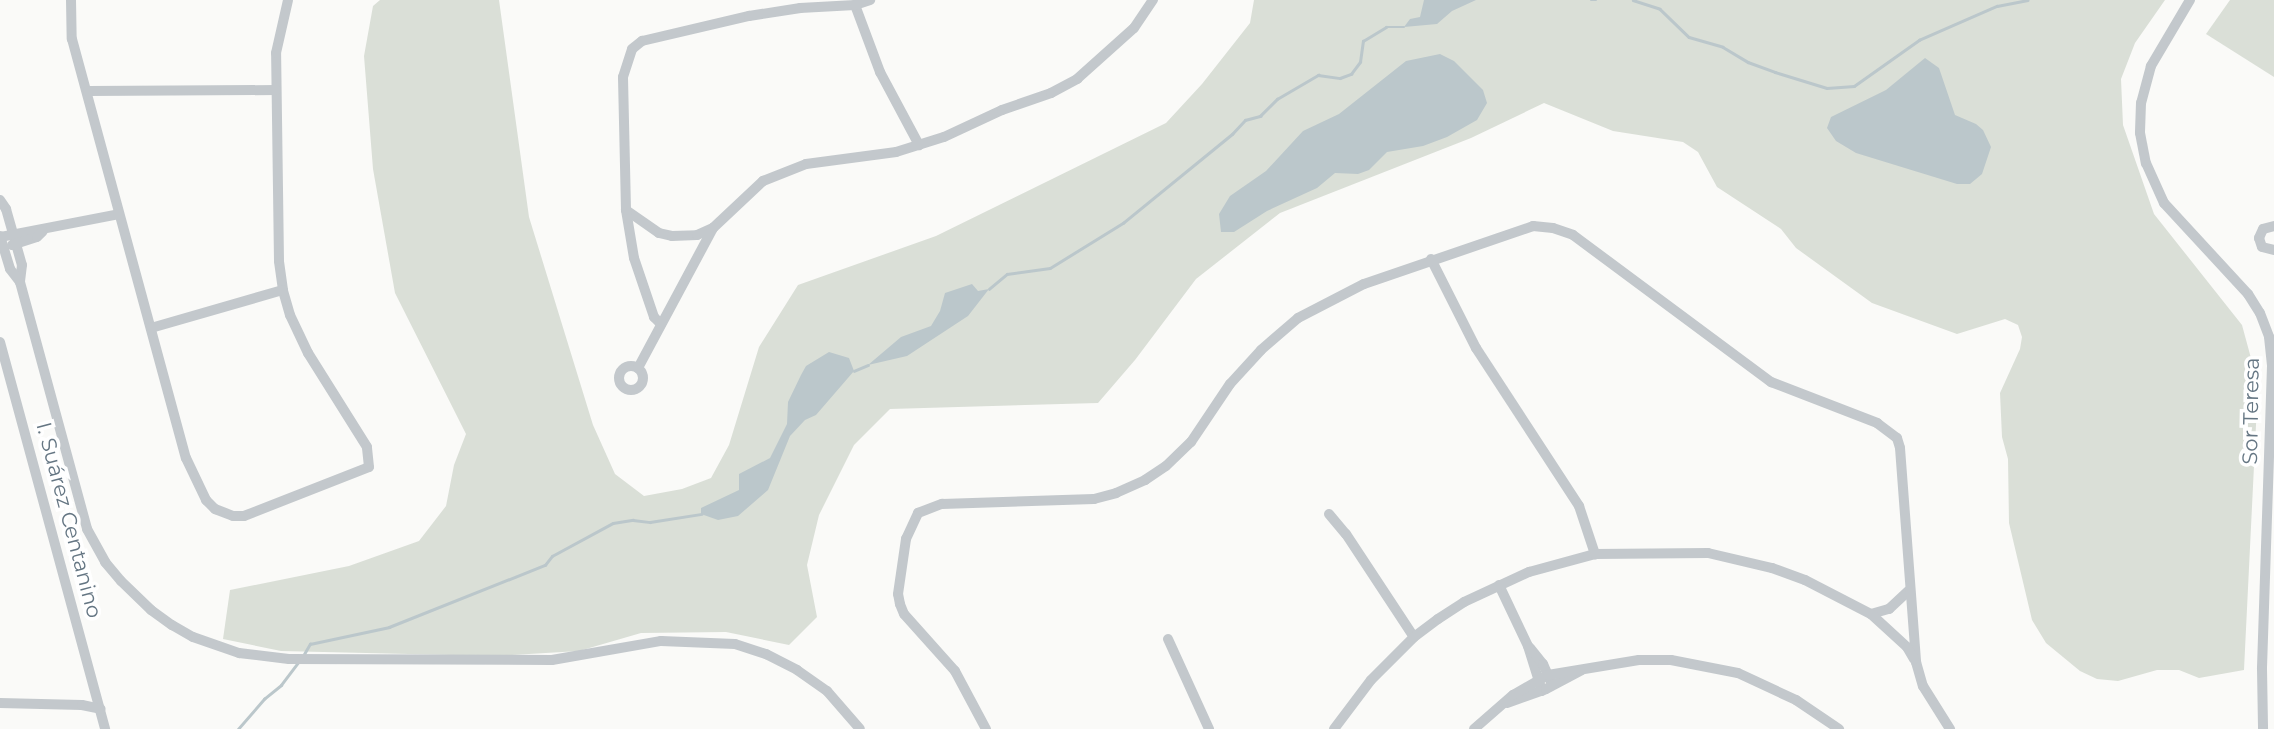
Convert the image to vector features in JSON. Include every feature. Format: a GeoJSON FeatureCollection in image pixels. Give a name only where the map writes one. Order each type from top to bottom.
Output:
{"type":"FeatureCollection","features":[{"type":"Feature","properties":{"kind":"street"},"geometry":{"type":"LineString","coordinates":[[71,0],[72,39],[191,470],[206,500],[215,509],[225,514],[244,516],[363,472],[369,467],[366,447],[308,353],[290,315],[283,290],[279,261],[276,53],[288,0]]}},
{"type":"Feature","properties":{"kind":"street"},"geometry":{"type":"LineString","coordinates":[[661,324],[654,317],[634,258],[625,210],[623,77],[632,49],[642,41],[760,14],[855,5],[870,0]]}},
{"type":"Feature","properties":{"kind":"street"},"geometry":{"type":"LineString","coordinates":[[638,368],[713,229],[763,181],[785,170],[806,164],[896,152],[919,145],[1064,88],[1134,29],[1153,0]]}},
{"type":"Feature","properties":{"kind":"street","name":"Sor Teresa"},"geometry":{"type":"LineString","coordinates":[[2190,0],[2151,66],[2141,103],[2140,133],[2146,163],[2164,203],[2248,295],[2260,313],[2269,337],[2272,380],[2262,669],[2263,729]]}},
{"type":"Feature","properties":{"kind":"street"},"geometry":{"type":"LineString","coordinates":[[855,5],[880,72],[919,145]]}},
{"type":"Feature","properties":{"kind":"street"},"geometry":{"type":"LineString","coordinates":[[88,91],[276,90]]}},
{"type":"Feature","properties":{"kind":"street"},"geometry":{"type":"LineString","coordinates":[[0,200],[22,265],[20,282],[81,514],[105,562],[151,610],[193,637],[239,653],[289,659],[552,660],[661,641],[735,645],[766,654],[797,670],[827,691],[860,729]]}},
{"type":"Feature","properties":{"kind":"street"},"geometry":{"type":"LineString","coordinates":[[625,210],[659,233],[672,236],[697,234],[713,229]]}},
{"type":"Feature","properties":{"kind":"street"},"geometry":{"type":"LineString","coordinates":[[20,282],[10,269],[1,240],[37,237],[43,231],[119,214]]}},
{"type":"Feature","properties":{"kind":"street"},"geometry":{"type":"LineString","coordinates":[[2274,215],[2271,226],[2260,233],[2260,242],[2266,249],[2274,250]]}},
{"type":"Feature","properties":{"kind":"street"},"geometry":{"type":"LineString","coordinates":[[986,729],[956,671],[904,614],[900,604],[898,594],[906,539],[918,513],[942,504],[1094,499],[1145,480],[1166,466],[1191,442],[1230,384],[1261,350],[1298,318],[1364,284],[1533,226],[1553,228],[1573,235],[1751,370],[1789,392],[1877,423],[1890,431],[1900,448],[1908,591],[1916,662],[1923,686],[1950,729]]}},
{"type":"Feature","properties":{"kind":"street"},"geometry":{"type":"LineString","coordinates":[[1431,259],[1476,348],[1579,506],[1595,554]]}},
{"type":"Feature","properties":{"kind":"street"},"geometry":{"type":"LineString","coordinates":[[151,328],[283,290]]}},
{"type":"Feature","properties":{"kind":"street","name":"I. Suárez Centanino"},"geometry":{"type":"LineString","coordinates":[[0,342],[105,729]]}},
{"type":"Feature","properties":{"kind":"street"},"geometry":{"type":"LineString","coordinates":[[1329,514],[1346,534],[1414,637]]}},
{"type":"Feature","properties":{"kind":"street"},"geometry":{"type":"LineString","coordinates":[[1334,729],[1371,680],[1414,637],[1464,602],[1529,572],[1595,554],[1676,551],[1740,560],[1805,580],[1871,614],[1907,647],[1916,662]]}},
{"type":"Feature","properties":{"kind":"street"},"geometry":{"type":"LineString","coordinates":[[1499,585],[1547,689]]}},
{"type":"Feature","properties":{"kind":"street"},"geometry":{"type":"LineString","coordinates":[[1871,614],[1889,609],[1908,591]]}},
{"type":"Feature","properties":{"kind":"street"},"geometry":{"type":"LineString","coordinates":[[1168,639],[1209,729]]}},
{"type":"Feature","properties":{"kind":"street"},"geometry":{"type":"LineString","coordinates":[[1474,729],[1504,703],[1543,678],[1584,668],[1639,660],[1671,660],[1711,667],[1762,683],[1796,699],[1839,729]]}},
{"type":"Feature","properties":{"kind":"street"},"geometry":{"type":"LineString","coordinates":[[1504,703],[1547,689],[1584,668]]}},
{"type":"Feature","properties":{"kind":"street","name":"Sor Teresa"},"geometry":{"type":"LineString","coordinates":[[2255,729],[2262,669]]}},
{"type":"Feature","properties":{"kind":"street"},"geometry":{"type":"LineString","coordinates":[[0,703],[101,709]]}},
{"type":"Feature","properties":{"kind":"shaded area"},"geometry":{"type":"Polygon","coordinates":[[[380,0],[499,0],[529,217],[593,425],[615,474],[644,496],[682,489],[711,478],[729,445],[759,347],[798,285],[936,236],[1166,123],[1202,84],[1250,23],[1254,0],[2165,0],[2135,43],[2121,79],[2123,125],[2154,214],[2242,325],[2258,384],[2244,670],[2199,678],[2179,670],[2157,670],[2118,681],[2097,679],[2080,671],[2046,643],[2032,620],[2009,523],[2008,459],[2002,437],[2000,393],[2020,349],[2022,337],[2018,325],[2005,319],[1957,334],[1872,303],[1796,248],[1781,229],[1717,187],[1698,152],[1683,142],[1613,131],[1544,103],[1471,138],[1280,213],[1196,279],[1135,360],[1098,403],[890,409],[854,445],[819,515],[807,565],[817,617],[789,645],[726,632],[641,633],[579,651],[494,656],[281,651],[223,639],[230,590],[349,566],[419,541],[446,506],[454,465],[466,434],[395,293],[373,169],[364,56],[373,6],[380,0]]]}},
{"type":"Feature","properties":{"kind":"shaded area"},"geometry":{"type":"Polygon","coordinates":[[[1424,0],[1476,0],[1452,11],[1437,24],[1404,27],[1410,19],[1420,17],[1424,0]]]}},
{"type":"Feature","properties":{"kind":"shaded area"},"geometry":{"type":"Polygon","coordinates":[[[2230,0],[2274,0],[2274,77],[2206,34],[2230,0]]]}},
{"type":"Feature","properties":{"kind":"shaded area"},"geometry":{"type":"Polygon","coordinates":[[[1440,54],[1454,61],[1483,90],[1487,103],[1477,120],[1447,137],[1423,146],[1387,152],[1369,170],[1358,174],[1335,173],[1317,188],[1267,211],[1234,232],[1221,232],[1219,214],[1230,196],[1266,171],[1303,131],[1339,114],[1406,61],[1440,54]]]}},
{"type":"Feature","properties":{"kind":"shaded area"},"geometry":{"type":"Polygon","coordinates":[[[1925,58],[1939,68],[1955,115],[1983,130],[1991,147],[1982,174],[1970,184],[1957,184],[1856,153],[1836,141],[1827,128],[1831,117],[1886,90],[1925,58]]]}},
{"type":"Feature","properties":{"kind":"shaded area"},"geometry":{"type":"Polygon","coordinates":[[[972,284],[978,291],[989,289],[968,316],[907,356],[868,365],[901,337],[931,326],[940,311],[945,293],[972,284]]]}},
{"type":"Feature","properties":{"kind":"shaded area"},"geometry":{"type":"Polygon","coordinates":[[[829,352],[849,358],[854,371],[816,415],[805,420],[790,436],[768,490],[738,516],[718,520],[701,514],[701,508],[739,490],[739,474],[770,458],[787,424],[788,402],[806,366],[829,352]]]}},
{"type":"Feature","properties":{"kind":"waterway"},"geometry":{"type":"LineString","coordinates":[[1591,0],[1596,0]]}},
{"type":"Feature","properties":{"kind":"waterway"},"geometry":{"type":"LineString","coordinates":[[1633,0],[1660,9],[1689,37],[1723,47],[1748,62],[1775,72],[1827,88],[1854,86],[1919,40],[1997,6],[2027,0]]}},
{"type":"Feature","properties":{"kind":"waterway"},"geometry":{"type":"LineString","coordinates":[[989,289],[1007,274],[1050,268],[1123,223],[1232,134],[1245,120],[1260,116],[1277,99],[1318,75],[1340,78],[1351,74],[1360,62],[1363,41],[1386,27],[1404,27]]}},
{"type":"Feature","properties":{"kind":"waterway"},"geometry":{"type":"LineString","coordinates":[[854,371],[868,365]]}},
{"type":"Feature","properties":{"kind":"waterway"},"geometry":{"type":"LineString","coordinates":[[303,656],[310,644],[389,627],[545,565],[552,556],[613,523],[633,520],[650,522],[701,514]]}},
{"type":"Feature","properties":{"kind":"waterway"},"geometry":{"type":"LineString","coordinates":[[238,729],[264,699],[281,685],[299,661]]}}]}
